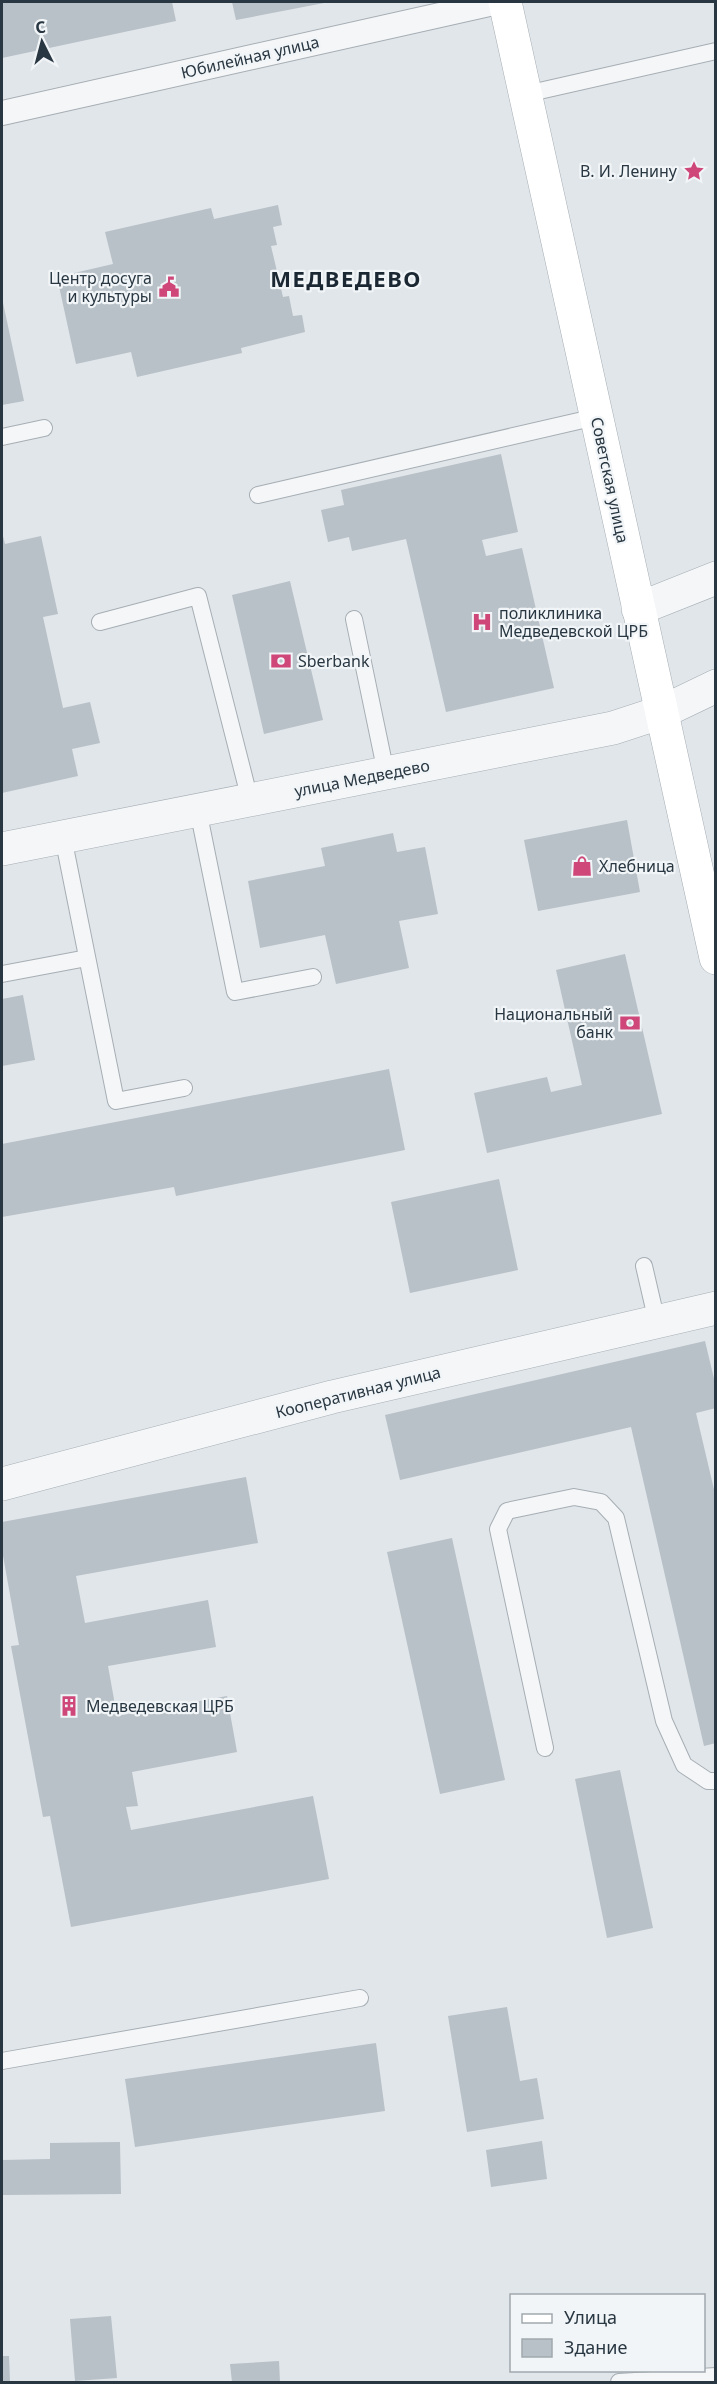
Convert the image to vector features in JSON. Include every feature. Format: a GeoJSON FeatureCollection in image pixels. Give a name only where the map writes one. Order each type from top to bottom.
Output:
{"type":"FeatureCollection","features":[{"type":"Feature","properties":{"kind":"main road","name":"Советская улица"},"geometry":{"type":"LineString","coordinates":[[505,2],[716,958]]}},
{"type":"Feature","properties":{"kind":"street","name":"Юбилейная улица"},"geometry":{"type":"LineString","coordinates":[[2,113],[498,2]]}},
{"type":"Feature","properties":{"kind":"street"},"geometry":{"type":"LineString","coordinates":[[638,609],[716,578]]}},
{"type":"Feature","properties":{"kind":"street","name":"улица Медведево"},"geometry":{"type":"LineString","coordinates":[[2,849],[613,728],[662,711],[716,686]]}},
{"type":"Feature","properties":{"kind":"street","name":"Кооперативная улица"},"geometry":{"type":"LineString","coordinates":[[2,1484],[332,1397],[716,1308]]}},
{"type":"Feature","properties":{"kind":"lane"},"geometry":{"type":"LineString","coordinates":[[526,94],[716,51]]}},
{"type":"Feature","properties":{"kind":"lane"},"geometry":{"type":"LineString","coordinates":[[258,495],[596,417]]}},
{"type":"Feature","properties":{"kind":"lane"},"geometry":{"type":"LineString","coordinates":[[2,437],[44,428]]}},
{"type":"Feature","properties":{"kind":"lane"},"geometry":{"type":"LineString","coordinates":[[100,622],[198,597],[250,800]]}},
{"type":"Feature","properties":{"kind":"lane"},"geometry":{"type":"LineString","coordinates":[[354,619],[386,772]]}},
{"type":"Feature","properties":{"kind":"lane"},"geometry":{"type":"LineString","coordinates":[[198,810],[235,992],[312,977]]}},
{"type":"Feature","properties":{"kind":"lane"},"geometry":{"type":"LineString","coordinates":[[63,837],[116,1101],[184,1088]]}},
{"type":"Feature","properties":{"kind":"lane"},"geometry":{"type":"LineString","coordinates":[[2,974],[87,958]]}},
{"type":"Feature","properties":{"kind":"lane"},"geometry":{"type":"LineString","coordinates":[[644,1266],[657,1322]]}},
{"type":"Feature","properties":{"kind":"lane"},"geometry":{"type":"LineString","coordinates":[[545,1748],[498,1529],[507,1511],[574,1497],[601,1502],[616,1518],[664,1721],[684,1765],[708,1781],[716,1781]]}},
{"type":"Feature","properties":{"kind":"lane"},"geometry":{"type":"LineString","coordinates":[[2,2061],[360,1998]]}},
{"type":"Feature","properties":{"kind":"lane"},"geometry":{"type":"LineString","coordinates":[[619,2382],[716,2376]]}},
{"type":"Feature","properties":{"kind":"building"},"geometry":{"type":"Polygon","coordinates":[[[2,2],[172,2],[176,21],[2,58],[2,2]]]}},
{"type":"Feature","properties":{"kind":"building"},"geometry":{"type":"Polygon","coordinates":[[[232,2],[324,2],[324,3],[236,20],[232,2]]]}},
{"type":"Feature","properties":{"kind":"building","name":"Центр досуга и культуры"},"geometry":{"type":"Polygon","coordinates":[[[278,205],[282,225],[273,227],[277,245],[271,246],[283,297],[289,296],[293,316],[302,315],[305,332],[241,348],[242,353],[137,377],[131,352],[76,364],[57,277],[113,264],[105,232],[211,208],[214,219],[278,205]]]}},
{"type":"Feature","properties":{"kind":"building"},"geometry":{"type":"Polygon","coordinates":[[[2,298],[24,401],[2,405],[2,298]]]}},
{"type":"Feature","properties":{"kind":"building","name":"поликлиника Медведевской ЦРБ"},"geometry":{"type":"Polygon","coordinates":[[[501,454],[518,532],[482,540],[486,556],[522,548],[554,688],[446,712],[406,539],[352,551],[349,537],[328,542],[321,510],[344,505],[341,490],[501,454]]]}},
{"type":"Feature","properties":{"kind":"building"},"geometry":{"type":"Polygon","coordinates":[[[2,532],[5,544],[41,536],[58,614],[43,617],[63,708],[90,702],[100,743],[72,749],[78,776],[2,793],[2,532]]]}},
{"type":"Feature","properties":{"kind":"building"},"geometry":{"type":"Polygon","coordinates":[[[290,581],[323,720],[264,734],[232,595],[290,581]]]}},
{"type":"Feature","properties":{"kind":"building","name":"Хлебница"},"geometry":{"type":"Polygon","coordinates":[[[627,820],[640,892],[538,911],[524,840],[627,820]]]}},
{"type":"Feature","properties":{"kind":"building"},"geometry":{"type":"Polygon","coordinates":[[[393,833],[397,852],[425,847],[438,914],[399,921],[409,968],[336,984],[325,935],[260,948],[248,881],[325,866],[321,848],[393,833]]]}},
{"type":"Feature","properties":{"kind":"building"},"geometry":{"type":"Polygon","coordinates":[[[625,954],[662,1114],[487,1153],[474,1093],[547,1077],[551,1092],[582,1085],[556,970],[625,954]]]}},
{"type":"Feature","properties":{"kind":"building"},"geometry":{"type":"Polygon","coordinates":[[[23,995],[35,1060],[2,1066],[2,999],[23,995]]]}},
{"type":"Feature","properties":{"kind":"building"},"geometry":{"type":"Polygon","coordinates":[[[389,1069],[405,1150],[176,1196],[174,1187],[2,1217],[2,1144],[389,1069]]]}},
{"type":"Feature","properties":{"kind":"building"},"geometry":{"type":"Polygon","coordinates":[[[499,1179],[518,1270],[410,1293],[391,1202],[499,1179]]]}},
{"type":"Feature","properties":{"kind":"building"},"geometry":{"type":"Polygon","coordinates":[[[705,1341],[716,1387],[716,1408],[696,1413],[716,1498],[716,1743],[704,1746],[631,1427],[400,1480],[385,1415],[705,1341]]]}},
{"type":"Feature","properties":{"kind":"building","name":"Медведевская ЦРБ"},"geometry":{"type":"Polygon","coordinates":[[[246,1477],[258,1543],[76,1576],[85,1623],[208,1600],[216,1647],[108,1666],[117,1716],[227,1696],[237,1752],[132,1772],[138,1806],[126,1807],[131,1830],[313,1796],[329,1879],[71,1927],[50,1816],[43,1817],[11,1646],[19,1645],[2,1550],[2,1522],[246,1477]]]}},
{"type":"Feature","properties":{"kind":"building"},"geometry":{"type":"Polygon","coordinates":[[[452,1538],[505,1780],[440,1794],[387,1552],[452,1538]]]}},
{"type":"Feature","properties":{"kind":"building"},"geometry":{"type":"Polygon","coordinates":[[[620,1770],[653,1928],[607,1938],[575,1779],[620,1770]]]}},
{"type":"Feature","properties":{"kind":"building"},"geometry":{"type":"Polygon","coordinates":[[[507,2007],[520,2081],[537,2078],[544,2119],[467,2132],[448,2016],[507,2007]]]}},
{"type":"Feature","properties":{"kind":"building"},"geometry":{"type":"Polygon","coordinates":[[[376,2043],[385,2111],[135,2147],[125,2079],[376,2043]]]}},
{"type":"Feature","properties":{"kind":"building"},"geometry":{"type":"Polygon","coordinates":[[[542,2141],[547,2179],[491,2187],[486,2150],[542,2141]]]}},
{"type":"Feature","properties":{"kind":"building"},"geometry":{"type":"Polygon","coordinates":[[[120,2142],[121,2194],[2,2195],[2,2160],[50,2159],[50,2143],[120,2142]]]}},
{"type":"Feature","properties":{"kind":"building"},"geometry":{"type":"Polygon","coordinates":[[[111,2316],[117,2378],[75,2381],[70,2319],[111,2316]]]}},
{"type":"Feature","properties":{"kind":"building"},"geometry":{"type":"Polygon","coordinates":[[[2,2356],[9,2356],[10,2382],[2,2382],[2,2356]]]}},
{"type":"Feature","properties":{"kind":"building"},"geometry":{"type":"Polygon","coordinates":[[[279,2361],[280,2382],[232,2382],[230,2364],[279,2361]]]}},
{"type":"Feature","properties":{"kind":"place","name":"В. И. Ленину"},"geometry":{"type":"Point","coordinates":[694,171]}},
{"type":"Feature","properties":{"kind":"place","name":"Центр досуга и культуры"},"geometry":{"type":"Point","coordinates":[169,287]}},
{"type":"Feature","properties":{"kind":"place","name":"поликлиника Медведевской ЦРБ"},"geometry":{"type":"Point","coordinates":[482,622]}},
{"type":"Feature","properties":{"kind":"place","name":"Sberbank"},"geometry":{"type":"Point","coordinates":[281,661]}},
{"type":"Feature","properties":{"kind":"place","name":"Хлебница"},"geometry":{"type":"Point","coordinates":[582,866]}},
{"type":"Feature","properties":{"kind":"place","name":"Национальный банк"},"geometry":{"type":"Point","coordinates":[630,1023]}},
{"type":"Feature","properties":{"kind":"place","name":"Медведевская ЦРБ"},"geometry":{"type":"Point","coordinates":[69,1706]}},
{"type":"Feature","properties":{"kind":"district","name":"МЕДВЕДЕВО"},"geometry":{"type":"Point","coordinates":[346,278]}}]}
